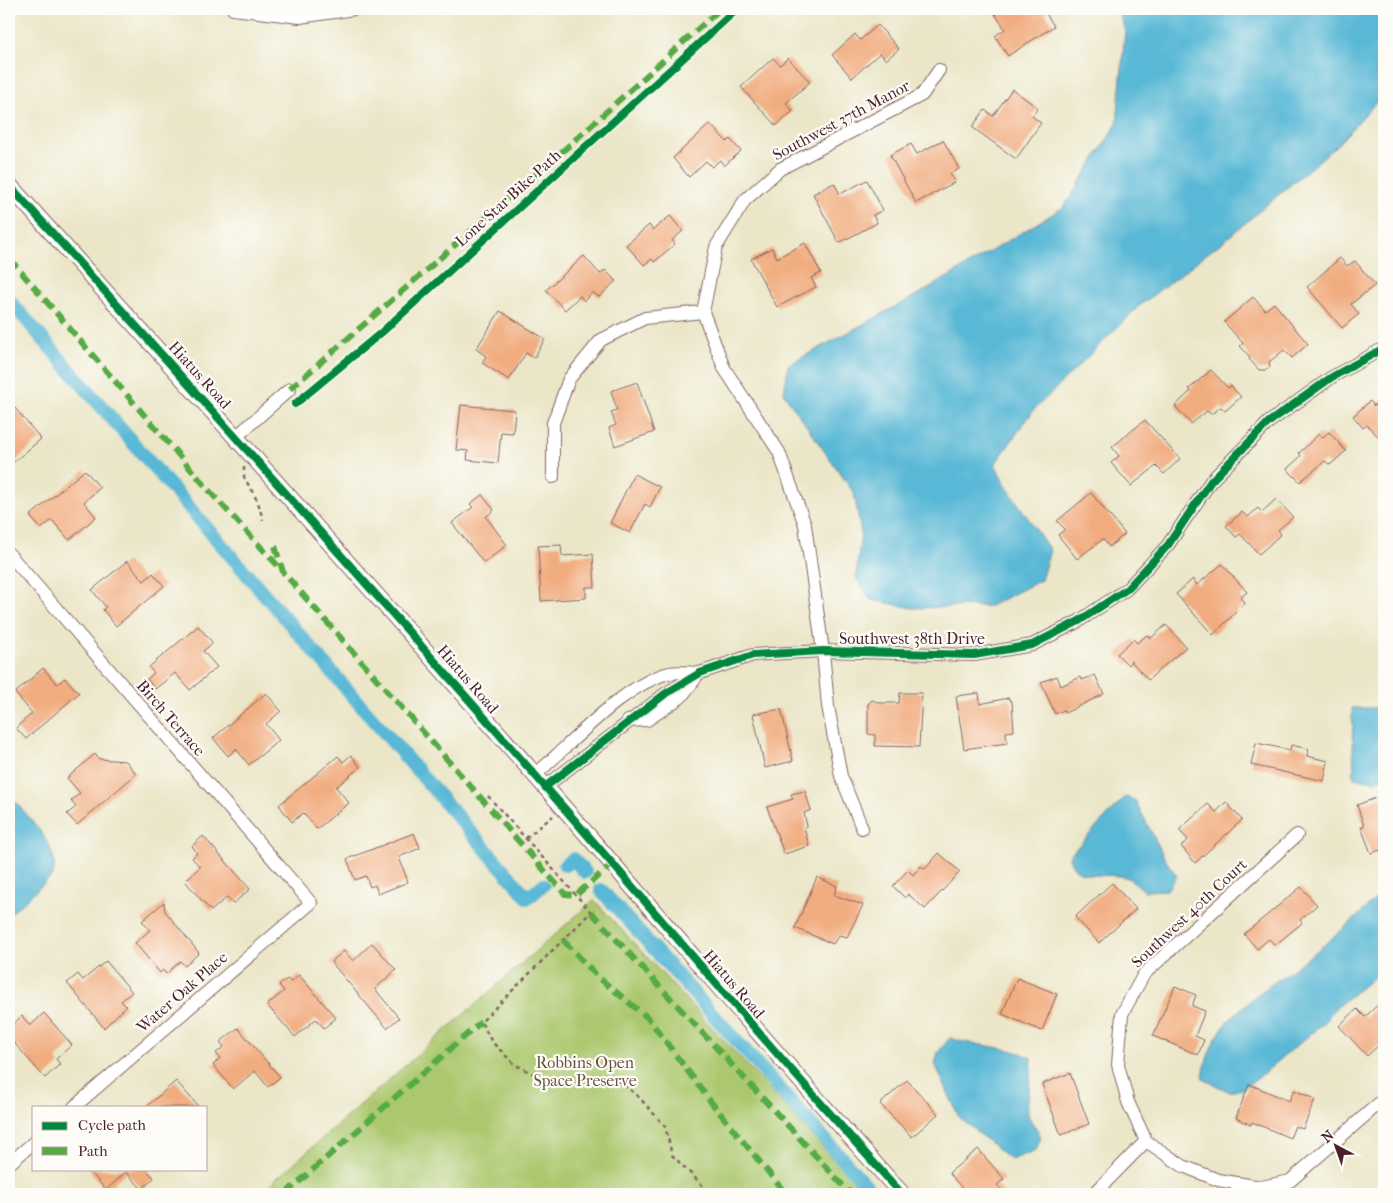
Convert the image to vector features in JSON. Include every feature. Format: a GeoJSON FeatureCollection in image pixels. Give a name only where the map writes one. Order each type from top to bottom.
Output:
{"type":"FeatureCollection","features":[{"type":"Feature","properties":{"kind":"street"},"geometry":{"type":"LineString","coordinates":[[233,9],[300,17],[350,10]]}},
{"type":"Feature","properties":{"kind":"street","name":"Southwest 37th Manor"},"geometry":{"type":"LineString","coordinates":[[703,312],[716,247],[745,200],[780,170],[922,95],[939,70]]}},
{"type":"Feature","properties":{"kind":"street","name":"Hiatus Road"},"geometry":{"type":"LineString","coordinates":[[9,185],[237,436],[899,1193]]}},
{"type":"Feature","properties":{"kind":"street"},"geometry":{"type":"LineString","coordinates":[[554,477],[553,423],[569,379],[602,340],[645,318],[703,312],[724,368],[779,452],[805,525],[823,651],[828,706],[841,776],[862,828]]}},
{"type":"Feature","properties":{"kind":"street","name":"Southwest 38th Drive"},"geometry":{"type":"LineString","coordinates":[[540,781],[664,694],[700,673],[753,655],[823,651],[974,655],[1032,645],[1079,621],[1127,589],[1168,545],[1211,481],[1269,422],[1332,378],[1384,348]]}},
{"type":"Feature","properties":{"kind":"street"},"geometry":{"type":"LineString","coordinates":[[237,436],[290,389]]}},
{"type":"Feature","properties":{"kind":"street","name":"Birch Terrace"},"geometry":{"type":"LineString","coordinates":[[9,554],[311,903]]}},
{"type":"Feature","properties":{"kind":"street","name":"Southwest 38th Drive"},"geometry":{"type":"LineString","coordinates":[[540,781],[609,709],[642,684],[670,673],[700,673]]}},
{"type":"Feature","properties":{"kind":"street","name":"Southwest 40th Court"},"geometry":{"type":"LineString","coordinates":[[1146,1141],[1128,1102],[1118,1065],[1122,1014],[1144,974],[1297,835]]}},
{"type":"Feature","properties":{"kind":"street","name":"Water Oak Place"},"geometry":{"type":"LineString","coordinates":[[75,1106],[311,903]]}},
{"type":"Feature","properties":{"kind":"street"},"geometry":{"type":"LineString","coordinates":[[1094,1194],[1146,1141],[1192,1170],[1218,1180],[1262,1190],[1290,1181],[1384,1099]]}},
{"type":"Feature","properties":{"kind":"street"},"geometry":{"type":"LineString","coordinates":[[9,1164],[32,1144]]}},
{"type":"Feature","properties":{"kind":"path"},"geometry":{"type":"LineString","coordinates":[[249,463],[243,469],[243,473],[258,502],[264,520]]}},
{"type":"Feature","properties":{"kind":"path"},"geometry":{"type":"LineString","coordinates":[[488,796],[591,912],[481,1022],[492,1042],[514,1064],[543,1079],[613,1078],[635,1093],[665,1126],[672,1155],[711,1194]]}},
{"type":"Feature","properties":{"kind":"path"},"geometry":{"type":"LineString","coordinates":[[526,838],[554,815]]}},
{"type":"Feature","properties":{"kind":"green space","name":"Robbins Open Space Preserve"},"geometry":{"type":"Polygon","coordinates":[[[594,900],[866,1194],[259,1194],[594,900]]]}},
{"type":"Feature","properties":{"kind":"water"},"geometry":{"type":"Polygon","coordinates":[[[1117,9],[1384,9],[1384,94],[1335,147],[1230,236],[1139,306],[1033,411],[995,464],[1006,486],[1050,550],[1041,580],[990,606],[913,608],[871,600],[856,578],[861,533],[854,493],[784,394],[788,365],[928,289],[1064,207],[1117,124],[1125,30],[1117,9]]]}},
{"type":"Feature","properties":{"kind":"water"},"geometry":{"type":"Polygon","coordinates":[[[1352,708],[1384,708],[1384,777],[1375,781],[1354,778],[1352,708]]]}},
{"type":"Feature","properties":{"kind":"water"},"geometry":{"type":"Polygon","coordinates":[[[9,795],[33,822],[48,844],[53,855],[54,866],[52,876],[9,915],[9,795]]]}},
{"type":"Feature","properties":{"kind":"water"},"geometry":{"type":"Polygon","coordinates":[[[1125,797],[1135,800],[1166,861],[1177,876],[1167,890],[1144,891],[1133,881],[1125,877],[1091,875],[1077,870],[1072,864],[1069,856],[1125,797]]]}},
{"type":"Feature","properties":{"kind":"water"},"geometry":{"type":"Polygon","coordinates":[[[1384,890],[1384,969],[1334,1009],[1325,1022],[1257,1079],[1242,1089],[1230,1092],[1203,1079],[1212,1046],[1226,1023],[1256,996],[1335,936],[1384,890]]]}},
{"type":"Feature","properties":{"kind":"water"},"geometry":{"type":"Polygon","coordinates":[[[950,1038],[1002,1048],[1032,1058],[1028,1113],[1041,1137],[1036,1150],[1011,1160],[959,1117],[935,1064],[938,1052],[950,1038]]]}},
{"type":"Feature","properties":{"kind":"building"},"geometry":{"type":"Polygon","coordinates":[[[992,9],[1043,9],[1054,26],[1008,56],[995,36],[1005,29],[992,9]]]}},
{"type":"Feature","properties":{"kind":"building"},"geometry":{"type":"Polygon","coordinates":[[[878,25],[899,49],[886,60],[880,53],[852,78],[832,55],[855,34],[860,40],[878,25]]]}},
{"type":"Feature","properties":{"kind":"building"},"geometry":{"type":"Polygon","coordinates":[[[773,58],[780,65],[788,58],[810,82],[786,103],[793,111],[776,126],[741,87],[773,58]]]}},
{"type":"Feature","properties":{"kind":"building"},"geometry":{"type":"Polygon","coordinates":[[[1012,89],[1038,108],[1032,116],[1041,123],[1016,159],[972,127],[985,110],[993,116],[1012,89]]]}},
{"type":"Feature","properties":{"kind":"building"},"geometry":{"type":"Polygon","coordinates":[[[710,124],[727,142],[730,139],[741,151],[724,166],[720,160],[712,167],[706,161],[689,177],[673,158],[710,124]]]}},
{"type":"Feature","properties":{"kind":"building"},"geometry":{"type":"Polygon","coordinates":[[[943,140],[959,169],[950,174],[955,182],[916,203],[890,155],[911,144],[917,154],[943,140]]]}},
{"type":"Feature","properties":{"kind":"building"},"geometry":{"type":"Polygon","coordinates":[[[867,180],[883,210],[873,215],[877,223],[839,243],[813,194],[834,183],[840,194],[867,180]]]}},
{"type":"Feature","properties":{"kind":"building"},"geometry":{"type":"Polygon","coordinates":[[[670,216],[683,231],[672,240],[675,244],[654,262],[652,259],[644,265],[626,245],[649,225],[653,230],[670,216]]]}},
{"type":"Feature","properties":{"kind":"building"},"geometry":{"type":"Polygon","coordinates":[[[805,243],[821,273],[811,278],[816,287],[777,307],[751,259],[772,248],[777,258],[805,243]]]}},
{"type":"Feature","properties":{"kind":"building"},"geometry":{"type":"Polygon","coordinates":[[[584,256],[600,274],[605,270],[616,281],[599,297],[593,292],[584,301],[580,296],[565,310],[546,290],[584,256]]]}},
{"type":"Feature","properties":{"kind":"building"},"geometry":{"type":"Polygon","coordinates":[[[1340,258],[1347,266],[1355,261],[1375,285],[1351,304],[1359,314],[1342,328],[1307,287],[1340,258]]]}},
{"type":"Feature","properties":{"kind":"building"},"geometry":{"type":"Polygon","coordinates":[[[1253,297],[1265,310],[1274,303],[1308,344],[1292,358],[1284,350],[1269,362],[1270,367],[1265,370],[1259,370],[1249,359],[1250,357],[1240,346],[1243,343],[1224,322],[1253,297]]]}},
{"type":"Feature","properties":{"kind":"building"},"geometry":{"type":"Polygon","coordinates":[[[500,311],[545,339],[534,358],[526,353],[509,380],[482,363],[486,356],[476,349],[500,311]]]}},
{"type":"Feature","properties":{"kind":"building"},"geometry":{"type":"Polygon","coordinates":[[[1211,370],[1228,388],[1231,386],[1241,397],[1225,411],[1221,407],[1211,414],[1207,411],[1191,424],[1175,406],[1191,391],[1189,389],[1211,370]]]}},
{"type":"Feature","properties":{"kind":"building"},"geometry":{"type":"Polygon","coordinates":[[[637,382],[654,432],[615,446],[609,428],[616,425],[611,412],[617,410],[611,391],[637,382]]]}},
{"type":"Feature","properties":{"kind":"building"},"geometry":{"type":"Polygon","coordinates":[[[1384,397],[1384,443],[1367,425],[1363,428],[1353,416],[1370,401],[1374,406],[1384,397]]]}},
{"type":"Feature","properties":{"kind":"building"},"geometry":{"type":"Polygon","coordinates":[[[9,401],[41,439],[9,466],[9,401]]]}},
{"type":"Feature","properties":{"kind":"building"},"geometry":{"type":"Polygon","coordinates":[[[461,405],[515,410],[513,433],[501,432],[498,463],[467,460],[468,451],[456,450],[461,405]]]}},
{"type":"Feature","properties":{"kind":"building"},"geometry":{"type":"Polygon","coordinates":[[[1145,420],[1180,459],[1164,474],[1156,466],[1131,486],[1111,463],[1119,456],[1112,447],[1145,420]]]}},
{"type":"Feature","properties":{"kind":"building"},"geometry":{"type":"Polygon","coordinates":[[[1329,432],[1346,451],[1330,465],[1325,461],[1300,482],[1287,469],[1301,456],[1299,453],[1319,434],[1323,437],[1329,432]]]}},
{"type":"Feature","properties":{"kind":"building"},"geometry":{"type":"Polygon","coordinates":[[[85,470],[100,488],[84,502],[96,517],[69,540],[52,520],[41,529],[30,516],[85,470]]]}},
{"type":"Feature","properties":{"kind":"building"},"geometry":{"type":"Polygon","coordinates":[[[634,474],[660,487],[650,507],[645,504],[630,533],[610,523],[634,474]]]}},
{"type":"Feature","properties":{"kind":"building"},"geometry":{"type":"Polygon","coordinates":[[[1091,493],[1125,534],[1109,547],[1103,539],[1077,559],[1058,535],[1065,529],[1057,521],[1091,493]]]}},
{"type":"Feature","properties":{"kind":"building"},"geometry":{"type":"Polygon","coordinates":[[[482,495],[494,510],[486,517],[507,545],[484,563],[452,523],[473,507],[470,504],[482,495]]]}},
{"type":"Feature","properties":{"kind":"building"},"geometry":{"type":"Polygon","coordinates":[[[1276,499],[1293,517],[1278,530],[1281,534],[1259,554],[1240,534],[1236,537],[1226,526],[1242,512],[1248,517],[1258,508],[1262,512],[1276,499]]]}},
{"type":"Feature","properties":{"kind":"building"},"geometry":{"type":"Polygon","coordinates":[[[561,545],[562,556],[593,554],[595,587],[586,587],[586,598],[541,601],[538,546],[561,545]]]}},
{"type":"Feature","properties":{"kind":"building"},"geometry":{"type":"Polygon","coordinates":[[[127,561],[144,581],[153,573],[164,586],[116,626],[103,610],[106,607],[92,590],[127,561]]]}},
{"type":"Feature","properties":{"kind":"building"},"geometry":{"type":"Polygon","coordinates":[[[1222,564],[1247,592],[1240,598],[1245,603],[1213,635],[1176,594],[1193,579],[1197,585],[1222,564]]]}},
{"type":"Feature","properties":{"kind":"building"},"geometry":{"type":"Polygon","coordinates":[[[1166,625],[1186,647],[1148,680],[1131,661],[1128,665],[1117,654],[1133,639],[1137,643],[1147,635],[1151,638],[1166,625]]]}},
{"type":"Feature","properties":{"kind":"building"},"geometry":{"type":"Polygon","coordinates":[[[198,626],[213,643],[203,651],[217,667],[190,690],[175,673],[155,689],[147,679],[154,673],[149,667],[198,626]]]}},
{"type":"Feature","properties":{"kind":"building"},"geometry":{"type":"Polygon","coordinates":[[[43,668],[57,684],[65,678],[79,693],[26,739],[16,728],[32,713],[15,693],[43,668]]]}},
{"type":"Feature","properties":{"kind":"building"},"geometry":{"type":"Polygon","coordinates":[[[1095,675],[1104,694],[1065,713],[1064,710],[1055,714],[1041,682],[1057,676],[1061,686],[1080,677],[1082,680],[1095,675]]]}},
{"type":"Feature","properties":{"kind":"building"},"geometry":{"type":"Polygon","coordinates":[[[266,693],[281,711],[266,724],[279,740],[249,765],[236,749],[228,756],[213,738],[266,693]]]}},
{"type":"Feature","properties":{"kind":"building"},"geometry":{"type":"Polygon","coordinates":[[[900,693],[922,693],[919,747],[875,746],[875,735],[868,734],[868,704],[872,700],[880,703],[899,703],[900,693]]]}},
{"type":"Feature","properties":{"kind":"building"},"geometry":{"type":"Polygon","coordinates":[[[979,693],[980,704],[1008,698],[1012,702],[1014,731],[1006,732],[1007,743],[964,749],[956,696],[979,693]]]}},
{"type":"Feature","properties":{"kind":"building"},"geometry":{"type":"Polygon","coordinates":[[[781,709],[793,761],[765,768],[753,714],[781,709]]]}},
{"type":"Feature","properties":{"kind":"building"},"geometry":{"type":"Polygon","coordinates":[[[1256,743],[1290,750],[1291,745],[1309,749],[1307,756],[1328,761],[1324,781],[1251,765],[1256,743]]]}},
{"type":"Feature","properties":{"kind":"building"},"geometry":{"type":"Polygon","coordinates":[[[95,754],[99,759],[126,761],[136,774],[77,825],[67,814],[76,807],[71,801],[80,793],[67,778],[95,754]]]}},
{"type":"Feature","properties":{"kind":"building"},"geometry":{"type":"Polygon","coordinates":[[[351,755],[360,767],[336,787],[349,803],[317,829],[303,813],[292,822],[279,805],[338,756],[343,762],[351,755]]]}},
{"type":"Feature","properties":{"kind":"building"},"geometry":{"type":"Polygon","coordinates":[[[805,791],[811,810],[804,813],[807,826],[804,827],[809,846],[784,854],[767,807],[793,799],[791,794],[805,791]]]}},
{"type":"Feature","properties":{"kind":"building"},"geometry":{"type":"Polygon","coordinates":[[[1384,795],[1384,836],[1381,838],[1384,849],[1371,853],[1361,827],[1364,826],[1357,805],[1384,795]]]}},
{"type":"Feature","properties":{"kind":"building"},"geometry":{"type":"Polygon","coordinates":[[[1226,802],[1242,820],[1195,863],[1181,846],[1188,840],[1179,830],[1208,804],[1216,812],[1226,802]]]}},
{"type":"Feature","properties":{"kind":"building"},"geometry":{"type":"Polygon","coordinates":[[[414,833],[420,848],[399,857],[408,882],[378,894],[375,885],[370,887],[366,876],[355,880],[347,859],[414,833]]]}},
{"type":"Feature","properties":{"kind":"building"},"geometry":{"type":"Polygon","coordinates":[[[203,836],[250,889],[233,904],[227,897],[211,911],[185,881],[200,867],[192,858],[197,853],[192,846],[203,836]]]}},
{"type":"Feature","properties":{"kind":"building"},"geometry":{"type":"Polygon","coordinates":[[[939,853],[960,872],[925,909],[908,894],[905,898],[893,886],[908,870],[913,875],[921,866],[925,869],[939,853]]]}},
{"type":"Feature","properties":{"kind":"building"},"geometry":{"type":"Polygon","coordinates":[[[817,877],[837,886],[834,895],[863,905],[847,937],[839,935],[833,944],[795,928],[817,877]]]}},
{"type":"Feature","properties":{"kind":"building"},"geometry":{"type":"Polygon","coordinates":[[[1112,883],[1136,909],[1099,943],[1075,917],[1112,883]]]}},
{"type":"Feature","properties":{"kind":"building"},"geometry":{"type":"Polygon","coordinates":[[[1301,887],[1317,905],[1300,920],[1302,923],[1275,945],[1269,939],[1257,949],[1244,934],[1301,887]]]}},
{"type":"Feature","properties":{"kind":"building"},"geometry":{"type":"Polygon","coordinates":[[[164,902],[165,911],[199,953],[185,966],[180,961],[166,974],[163,970],[160,973],[135,943],[150,930],[142,921],[164,902]]]}},
{"type":"Feature","properties":{"kind":"building"},"geometry":{"type":"Polygon","coordinates":[[[372,943],[396,970],[375,989],[399,1018],[387,1028],[331,962],[344,951],[353,961],[372,943]]]}},
{"type":"Feature","properties":{"kind":"building"},"geometry":{"type":"Polygon","coordinates":[[[106,961],[132,992],[121,1001],[126,1006],[104,1028],[67,983],[78,974],[83,980],[106,961]]]}},
{"type":"Feature","properties":{"kind":"building"},"geometry":{"type":"Polygon","coordinates":[[[299,975],[336,1018],[324,1028],[316,1019],[295,1037],[267,1005],[284,991],[279,985],[287,979],[291,982],[299,975]]]}},
{"type":"Feature","properties":{"kind":"building"},"geometry":{"type":"Polygon","coordinates":[[[1017,978],[1057,994],[1042,1031],[1002,1014],[1017,978]]]}},
{"type":"Feature","properties":{"kind":"building"},"geometry":{"type":"Polygon","coordinates":[[[1175,986],[1196,995],[1192,1006],[1205,1011],[1195,1036],[1204,1040],[1198,1055],[1153,1036],[1175,986]]]}},
{"type":"Feature","properties":{"kind":"building"},"geometry":{"type":"Polygon","coordinates":[[[1384,999],[1384,1040],[1367,1056],[1339,1026],[1357,1009],[1365,1017],[1384,999]]]}},
{"type":"Feature","properties":{"kind":"building"},"geometry":{"type":"Polygon","coordinates":[[[44,1013],[72,1045],[56,1059],[60,1064],[45,1078],[9,1037],[9,1028],[22,1016],[30,1026],[44,1013]]]}},
{"type":"Feature","properties":{"kind":"building"},"geometry":{"type":"Polygon","coordinates":[[[238,1028],[280,1077],[268,1087],[255,1071],[233,1089],[213,1065],[220,1058],[216,1053],[224,1047],[220,1042],[238,1028]]]}},
{"type":"Feature","properties":{"kind":"building"},"geometry":{"type":"Polygon","coordinates":[[[1070,1073],[1089,1124],[1061,1135],[1042,1084],[1070,1073]]]}},
{"type":"Feature","properties":{"kind":"building"},"geometry":{"type":"Polygon","coordinates":[[[907,1080],[938,1114],[912,1137],[880,1104],[907,1080]]]}},
{"type":"Feature","properties":{"kind":"building"},"geometry":{"type":"Polygon","coordinates":[[[176,1081],[198,1106],[147,1106],[176,1081]]]}},
{"type":"Feature","properties":{"kind":"building"},"geometry":{"type":"Polygon","coordinates":[[[1249,1084],[1289,1101],[1294,1090],[1315,1099],[1303,1129],[1295,1126],[1290,1138],[1252,1122],[1251,1125],[1236,1118],[1249,1084]]]}},
{"type":"Feature","properties":{"kind":"building"},"geometry":{"type":"Polygon","coordinates":[[[978,1149],[1004,1179],[997,1185],[1005,1194],[967,1194],[949,1173],[978,1149]]]}},
{"type":"Feature","properties":{"kind":"building"},"geometry":{"type":"Polygon","coordinates":[[[89,1170],[147,1170],[154,1178],[142,1189],[126,1172],[106,1190],[89,1170]]]}},
{"type":"Feature","properties":{"kind":"waterway"},"geometry":{"type":"LineString","coordinates":[[9,300],[528,898],[543,885]]}},
{"type":"Feature","properties":{"kind":"waterway"},"geometry":{"type":"LineString","coordinates":[[565,865],[573,859],[585,872]]}},
{"type":"Feature","properties":{"kind":"waterway"},"geometry":{"type":"LineString","coordinates":[[601,890],[874,1194]]}},
{"type":"Feature","properties":{"kind":"marked path"},"geometry":{"type":"LineString","coordinates":[[290,389],[565,149],[720,9]]}},
{"type":"Feature","properties":{"kind":"marked path"},"geometry":{"type":"LineString","coordinates":[[9,258],[213,495],[280,568]]}},
{"type":"Feature","properties":{"kind":"marked path"},"geometry":{"type":"LineString","coordinates":[[275,546],[283,572],[565,894],[576,895],[612,864]]}},
{"type":"Feature","properties":{"kind":"marked path"},"geometry":{"type":"LineString","coordinates":[[591,912],[851,1194]]}},
{"type":"Feature","properties":{"kind":"marked path"},"geometry":{"type":"LineString","coordinates":[[563,940],[599,978],[648,1018],[711,1102],[786,1194]]}},
{"type":"Feature","properties":{"kind":"marked path"},"geometry":{"type":"LineString","coordinates":[[285,1194],[481,1022]]}},
{"type":"Feature","properties":{"kind":"cycle path","name":"Lone Star Bike Path"},"geometry":{"type":"LineString","coordinates":[[295,404],[382,332],[737,9]]}},
{"type":"Feature","properties":{"kind":"cycle path"},"geometry":{"type":"LineString","coordinates":[[9,185],[218,417],[902,1194]]}},
{"type":"Feature","properties":{"kind":"cycle path"},"geometry":{"type":"LineString","coordinates":[[545,787],[665,694],[700,673],[753,655],[823,651],[974,655],[1032,645],[1079,621],[1127,589],[1168,545],[1211,481],[1269,422],[1332,377],[1384,348]]}}]}
